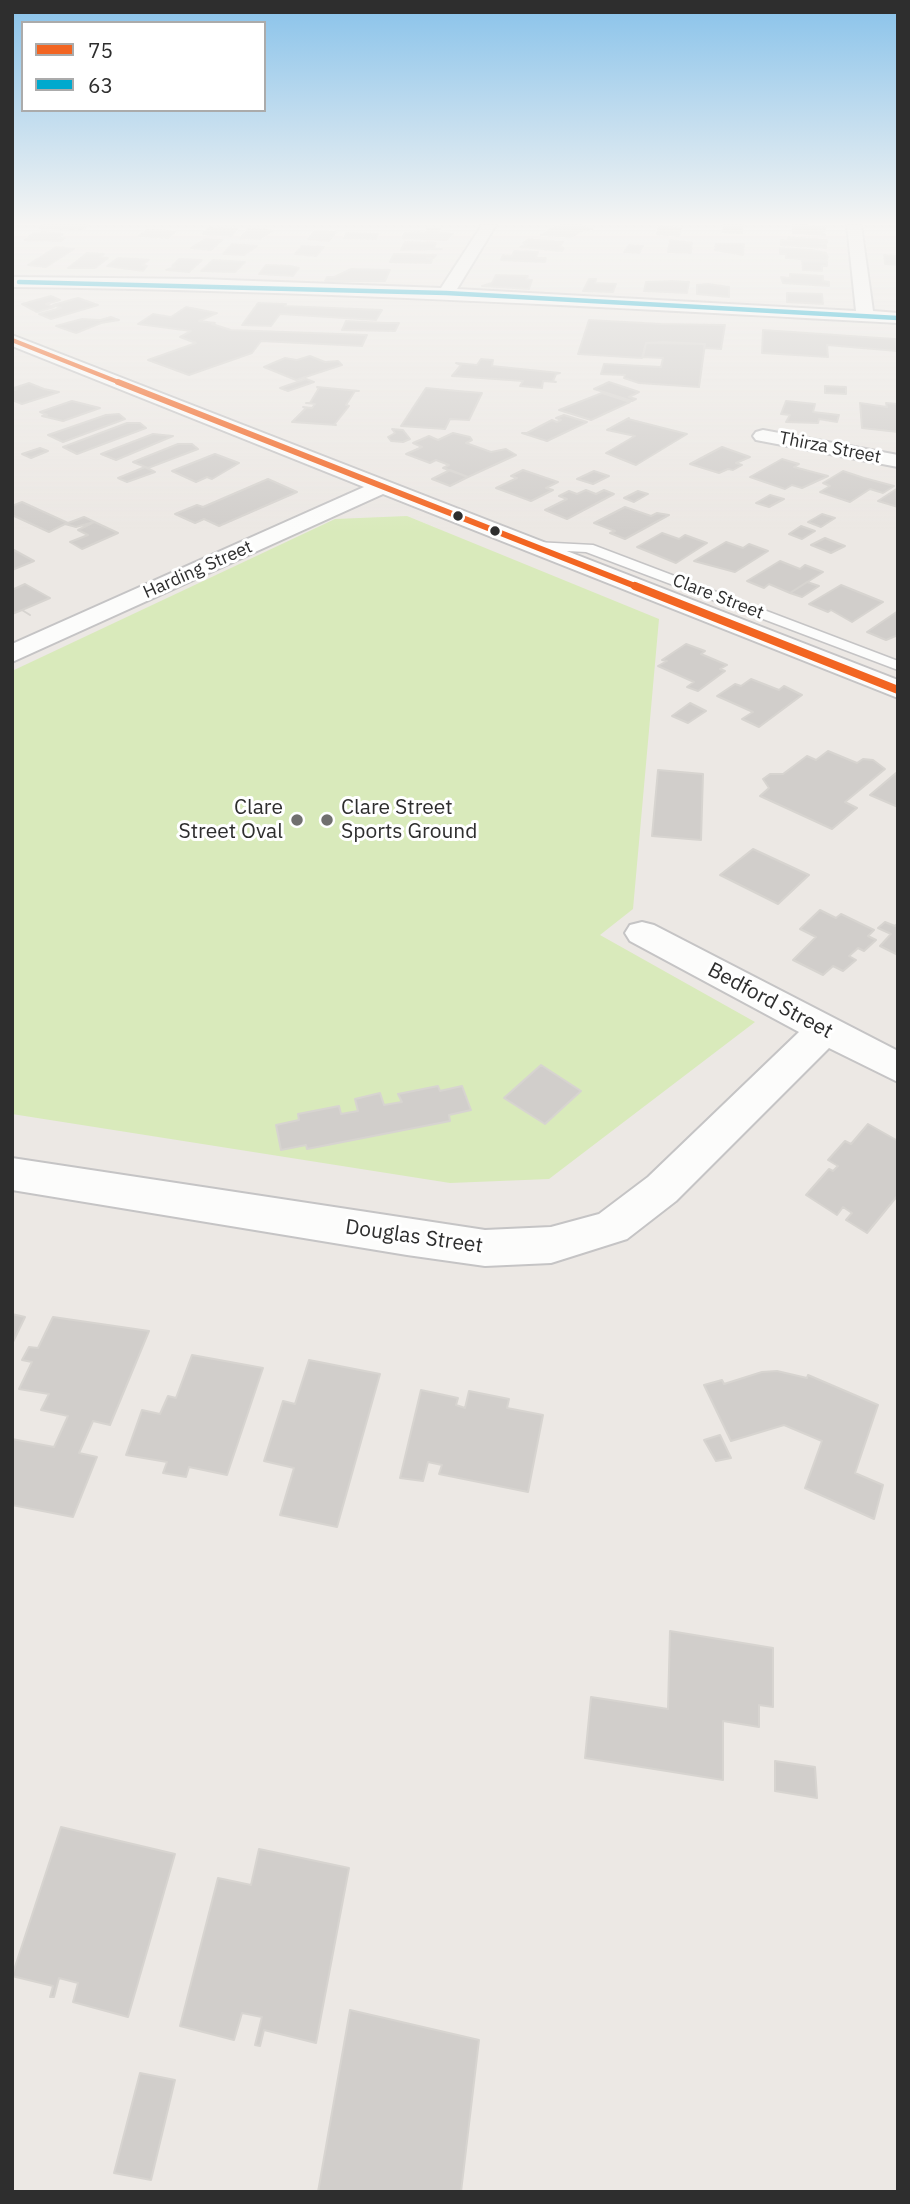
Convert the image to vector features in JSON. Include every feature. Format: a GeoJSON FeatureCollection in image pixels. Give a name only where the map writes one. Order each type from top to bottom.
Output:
{"type":"FeatureCollection","features":[{"type":"Feature","properties":{"kind":"street","name":"Clare Street"},"geometry":{"type":"LineString","coordinates":[[12,340],[898,690]]}},
{"type":"Feature","properties":{"kind":"street","name":"Thirza Street"},"geometry":{"type":"LineString","coordinates":[[763,436],[898,461]]}},
{"type":"Feature","properties":{"kind":"street","name":"Harding Street"},"geometry":{"type":"LineString","coordinates":[[12,654],[384,486]]}},
{"type":"Feature","properties":{"kind":"street","name":"Bedford Street"},"geometry":{"type":"LineString","coordinates":[[642,933],[898,1068]]}},
{"type":"Feature","properties":{"kind":"street","name":"Douglas Street"},"geometry":{"type":"LineString","coordinates":[[12,1174],[433,1242],[485,1248],[551,1245],[612,1227],[662,1189],[824,1030]]}},
{"type":"Feature","properties":{"kind":"lane","name":"Clare Street"},"geometry":{"type":"LineString","coordinates":[[535,546],[588,548],[898,666]]}},
{"type":"Feature","properties":{"kind":"green space","name":"Clare Street Sports Ground"},"geometry":{"type":"Polygon","coordinates":[[[407,516],[659,619],[633,909],[600,935],[755,1022],[549,1179],[450,1183],[12,1114],[12,671],[335,519],[407,516]]]}},
{"type":"Feature","properties":{"kind":"building"},"geometry":{"type":"Polygon","coordinates":[[[61,328],[89,328],[76,333],[61,328]]]}},
{"type":"Feature","properties":{"kind":"building"},"geometry":{"type":"Polygon","coordinates":[[[167,328],[367,335],[362,346],[261,341],[252,353],[189,375],[148,360],[196,343],[180,337],[191,331],[167,328]]]}},
{"type":"Feature","properties":{"kind":"building"},"geometry":{"type":"Polygon","coordinates":[[[343,328],[397,328],[395,331],[342,330],[343,328]]]}},
{"type":"Feature","properties":{"kind":"building"},"geometry":{"type":"Polygon","coordinates":[[[586,328],[725,328],[721,349],[704,348],[705,344],[646,343],[642,358],[578,354],[586,328]]]}},
{"type":"Feature","properties":{"kind":"building"},"geometry":{"type":"Polygon","coordinates":[[[763,330],[895,339],[897,351],[827,345],[828,357],[762,353],[763,330]]]}},
{"type":"Feature","properties":{"kind":"building"},"geometry":{"type":"Polygon","coordinates":[[[646,343],[705,344],[699,387],[639,383],[624,378],[625,375],[601,374],[604,364],[661,367],[663,358],[643,357],[646,343]]]}},
{"type":"Feature","properties":{"kind":"building"},"geometry":{"type":"Polygon","coordinates":[[[310,356],[325,362],[338,361],[342,365],[296,380],[264,367],[285,358],[297,360],[310,356]]]}},
{"type":"Feature","properties":{"kind":"building"},"geometry":{"type":"Polygon","coordinates":[[[481,359],[493,360],[492,366],[560,373],[556,374],[553,381],[556,382],[543,381],[542,388],[520,386],[523,381],[452,376],[461,365],[456,363],[477,365],[481,359]]]}},
{"type":"Feature","properties":{"kind":"building"},"geometry":{"type":"Polygon","coordinates":[[[306,379],[314,382],[288,391],[280,388],[306,379]]]}},
{"type":"Feature","properties":{"kind":"building"},"geometry":{"type":"Polygon","coordinates":[[[609,382],[639,392],[629,397],[636,399],[632,401],[594,389],[609,382]]]}},
{"type":"Feature","properties":{"kind":"building"},"geometry":{"type":"Polygon","coordinates":[[[29,383],[59,392],[22,404],[12,400],[12,391],[17,389],[14,388],[29,383]]]}},
{"type":"Feature","properties":{"kind":"building"},"geometry":{"type":"Polygon","coordinates":[[[825,386],[846,387],[846,394],[825,393],[825,386]]]}},
{"type":"Feature","properties":{"kind":"building"},"geometry":{"type":"Polygon","coordinates":[[[317,387],[359,391],[355,391],[346,405],[349,406],[334,425],[292,422],[306,408],[303,407],[312,408],[315,404],[306,403],[310,403],[319,388],[317,387]]]}},
{"type":"Feature","properties":{"kind":"building"},"geometry":{"type":"Polygon","coordinates":[[[426,388],[482,393],[469,420],[450,419],[445,429],[401,426],[426,388]]]}},
{"type":"Feature","properties":{"kind":"building"},"geometry":{"type":"Polygon","coordinates":[[[602,393],[630,402],[591,420],[559,410],[602,393]]]}},
{"type":"Feature","properties":{"kind":"building"},"geometry":{"type":"Polygon","coordinates":[[[72,401],[100,408],[63,421],[42,416],[47,415],[40,412],[72,401]]]}},
{"type":"Feature","properties":{"kind":"building"},"geometry":{"type":"Polygon","coordinates":[[[786,401],[815,404],[813,412],[839,415],[837,422],[819,419],[818,423],[786,422],[790,415],[781,414],[786,401]]]}},
{"type":"Feature","properties":{"kind":"building"},"geometry":{"type":"Polygon","coordinates":[[[860,403],[887,407],[886,403],[898,404],[898,432],[862,428],[860,403]]]}},
{"type":"Feature","properties":{"kind":"building"},"geometry":{"type":"Polygon","coordinates":[[[119,414],[125,419],[63,442],[48,435],[106,415],[119,414]]]}},
{"type":"Feature","properties":{"kind":"building"},"geometry":{"type":"Polygon","coordinates":[[[564,415],[587,422],[547,441],[522,433],[552,420],[557,422],[561,420],[556,418],[564,415]]]}},
{"type":"Feature","properties":{"kind":"building"},"geometry":{"type":"Polygon","coordinates":[[[629,418],[687,434],[636,465],[606,453],[635,436],[607,430],[629,418]]]}},
{"type":"Feature","properties":{"kind":"building"},"geometry":{"type":"Polygon","coordinates":[[[127,423],[140,423],[146,428],[77,454],[63,447],[127,423]]]}},
{"type":"Feature","properties":{"kind":"building"},"geometry":{"type":"Polygon","coordinates":[[[392,429],[403,430],[410,439],[403,442],[391,441],[388,437],[395,433],[392,429]]]}},
{"type":"Feature","properties":{"kind":"building"},"geometry":{"type":"Polygon","coordinates":[[[453,433],[470,437],[472,440],[466,443],[491,452],[506,449],[516,455],[468,477],[443,468],[449,465],[436,460],[430,463],[406,454],[422,447],[413,443],[429,436],[438,440],[453,433]]]}},
{"type":"Feature","properties":{"kind":"building"},"geometry":{"type":"Polygon","coordinates":[[[153,434],[173,436],[116,460],[101,454],[153,434]]]}},
{"type":"Feature","properties":{"kind":"building"},"geometry":{"type":"Polygon","coordinates":[[[178,444],[192,444],[198,449],[148,468],[133,462],[178,444]]]}},
{"type":"Feature","properties":{"kind":"building"},"geometry":{"type":"Polygon","coordinates":[[[722,447],[750,457],[736,463],[742,465],[733,470],[719,473],[690,464],[722,447]]]}},
{"type":"Feature","properties":{"kind":"building"},"geometry":{"type":"Polygon","coordinates":[[[40,448],[48,451],[31,458],[22,454],[40,448]]]}},
{"type":"Feature","properties":{"kind":"building"},"geometry":{"type":"Polygon","coordinates":[[[215,454],[239,463],[212,479],[207,477],[196,482],[172,471],[215,454]]]}},
{"type":"Feature","properties":{"kind":"building"},"geometry":{"type":"Polygon","coordinates":[[[782,459],[799,464],[794,467],[828,476],[802,488],[792,485],[785,489],[750,477],[782,459]]]}},
{"type":"Feature","properties":{"kind":"building"},"geometry":{"type":"Polygon","coordinates":[[[145,467],[155,472],[127,482],[118,478],[145,467]]]}},
{"type":"Feature","properties":{"kind":"building"},"geometry":{"type":"Polygon","coordinates":[[[450,470],[468,477],[450,486],[432,479],[450,470]]]}},
{"type":"Feature","properties":{"kind":"building"},"geometry":{"type":"Polygon","coordinates":[[[523,470],[558,482],[546,488],[553,490],[531,501],[496,488],[517,478],[511,476],[523,470]]]}},
{"type":"Feature","properties":{"kind":"building"},"geometry":{"type":"Polygon","coordinates":[[[594,471],[609,476],[593,484],[577,479],[594,471]]]}},
{"type":"Feature","properties":{"kind":"building"},"geometry":{"type":"Polygon","coordinates":[[[843,471],[894,486],[883,493],[870,489],[850,502],[820,492],[830,486],[823,483],[843,471]]]}},
{"type":"Feature","properties":{"kind":"building"},"geometry":{"type":"Polygon","coordinates":[[[268,479],[297,492],[219,526],[204,519],[195,523],[175,514],[197,505],[203,507],[268,479]]]}},
{"type":"Feature","properties":{"kind":"building"},"geometry":{"type":"Polygon","coordinates":[[[898,488],[898,507],[878,501],[898,488]]]}},
{"type":"Feature","properties":{"kind":"building"},"geometry":{"type":"Polygon","coordinates":[[[586,490],[596,494],[604,490],[614,494],[567,519],[545,510],[567,499],[559,496],[569,491],[577,494],[586,490]]]}},
{"type":"Feature","properties":{"kind":"building"},"geometry":{"type":"Polygon","coordinates":[[[638,491],[648,494],[634,502],[624,498],[638,491]]]}},
{"type":"Feature","properties":{"kind":"building"},"geometry":{"type":"Polygon","coordinates":[[[770,495],[784,499],[769,507],[756,503],[770,495]]]}},
{"type":"Feature","properties":{"kind":"building"},"geometry":{"type":"Polygon","coordinates":[[[22,502],[68,523],[84,517],[118,533],[82,549],[70,542],[88,535],[78,530],[94,522],[76,527],[65,524],[49,532],[12,515],[12,506],[22,502]]]}},
{"type":"Feature","properties":{"kind":"building"},"geometry":{"type":"Polygon","coordinates":[[[625,507],[651,516],[657,513],[669,515],[625,539],[610,533],[615,531],[594,523],[625,507]]]}},
{"type":"Feature","properties":{"kind":"building"},"geometry":{"type":"Polygon","coordinates":[[[822,514],[835,518],[821,527],[808,522],[822,514]]]}},
{"type":"Feature","properties":{"kind":"building"},"geometry":{"type":"Polygon","coordinates":[[[801,526],[815,531],[802,539],[789,534],[801,526]]]}},
{"type":"Feature","properties":{"kind":"building"},"geometry":{"type":"Polygon","coordinates":[[[662,533],[679,539],[685,535],[707,543],[676,563],[637,547],[662,533]]]}},
{"type":"Feature","properties":{"kind":"building"},"geometry":{"type":"Polygon","coordinates":[[[825,538],[845,546],[831,553],[811,545],[825,538]]]}},
{"type":"Feature","properties":{"kind":"building"},"geometry":{"type":"Polygon","coordinates":[[[726,542],[743,548],[749,544],[768,551],[735,572],[694,561],[726,542]]]}},
{"type":"Feature","properties":{"kind":"building"},"geometry":{"type":"Polygon","coordinates":[[[12,549],[34,561],[12,570],[12,549]]]}},
{"type":"Feature","properties":{"kind":"building"},"geometry":{"type":"Polygon","coordinates":[[[780,561],[800,569],[805,565],[823,572],[790,593],[769,584],[764,588],[747,581],[780,561]]]}},
{"type":"Feature","properties":{"kind":"building"},"geometry":{"type":"Polygon","coordinates":[[[807,582],[819,586],[802,597],[790,593],[807,582]]]}},
{"type":"Feature","properties":{"kind":"building"},"geometry":{"type":"Polygon","coordinates":[[[25,584],[50,598],[12,614],[12,590],[25,584]]]}},
{"type":"Feature","properties":{"kind":"building"},"geometry":{"type":"Polygon","coordinates":[[[841,585],[883,602],[852,622],[831,610],[828,612],[809,604],[841,585]]]}},
{"type":"Feature","properties":{"kind":"building"},"geometry":{"type":"Polygon","coordinates":[[[898,611],[898,635],[886,640],[867,632],[898,611]]]}},
{"type":"Feature","properties":{"kind":"building"},"geometry":{"type":"Polygon","coordinates":[[[686,644],[705,651],[701,654],[727,665],[720,669],[725,671],[698,691],[687,687],[694,682],[658,666],[667,661],[662,660],[686,644]]]}},
{"type":"Feature","properties":{"kind":"building"},"geometry":{"type":"Polygon","coordinates":[[[751,679],[779,690],[784,686],[802,695],[759,727],[742,719],[753,712],[717,696],[735,684],[741,686],[751,679]]]}},
{"type":"Feature","properties":{"kind":"building"},"geometry":{"type":"Polygon","coordinates":[[[690,703],[706,711],[688,723],[672,716],[690,703]]]}},
{"type":"Feature","properties":{"kind":"building"},"geometry":{"type":"Polygon","coordinates":[[[828,751],[857,763],[863,759],[873,760],[885,769],[845,802],[857,808],[832,829],[760,796],[769,788],[763,779],[770,774],[783,774],[807,756],[816,760],[828,751]]]}},
{"type":"Feature","properties":{"kind":"building"},"geometry":{"type":"Polygon","coordinates":[[[658,770],[703,774],[701,840],[652,836],[658,770]]]}},
{"type":"Feature","properties":{"kind":"building"},"geometry":{"type":"Polygon","coordinates":[[[896,773],[898,807],[870,795],[896,773]]]}},
{"type":"Feature","properties":{"kind":"building"},"geometry":{"type":"Polygon","coordinates":[[[753,849],[809,875],[778,904],[720,875],[753,849]]]}},
{"type":"Feature","properties":{"kind":"building"},"geometry":{"type":"Polygon","coordinates":[[[820,910],[836,918],[841,914],[874,930],[868,936],[876,940],[864,951],[858,948],[849,956],[856,960],[843,971],[833,966],[823,975],[793,960],[816,937],[800,929],[820,910]]]}},
{"type":"Feature","properties":{"kind":"building"},"geometry":{"type":"Polygon","coordinates":[[[885,922],[895,926],[898,923],[898,955],[880,946],[891,934],[878,928],[885,922]]]}},
{"type":"Feature","properties":{"kind":"building"},"geometry":{"type":"Polygon","coordinates":[[[541,1065],[581,1091],[545,1124],[504,1098],[541,1065]]]}},
{"type":"Feature","properties":{"kind":"building"},"geometry":{"type":"Polygon","coordinates":[[[438,1086],[440,1091],[462,1086],[471,1110],[449,1115],[450,1121],[307,1149],[306,1145],[281,1150],[276,1125],[299,1120],[298,1114],[339,1106],[341,1114],[358,1111],[355,1099],[380,1093],[384,1105],[402,1102],[398,1094],[438,1086]]]}},
{"type":"Feature","properties":{"kind":"building"},"geometry":{"type":"Polygon","coordinates":[[[868,1124],[898,1141],[898,1195],[867,1233],[846,1220],[852,1213],[843,1207],[837,1215],[806,1195],[829,1169],[833,1171],[838,1166],[828,1160],[845,1141],[851,1144],[868,1124]]]}},
{"type":"Feature","properties":{"kind":"building"},"geometry":{"type":"Polygon","coordinates":[[[12,1314],[25,1317],[12,1344],[12,1314]]]}},
{"type":"Feature","properties":{"kind":"building"},"geometry":{"type":"Polygon","coordinates":[[[53,1317],[149,1331],[110,1425],[93,1421],[79,1453],[97,1457],[73,1517],[12,1505],[12,1439],[54,1447],[68,1416],[41,1410],[49,1394],[19,1389],[32,1362],[22,1360],[29,1347],[38,1348],[53,1317]]]}},
{"type":"Feature","properties":{"kind":"building"},"geometry":{"type":"Polygon","coordinates":[[[192,1355],[263,1368],[227,1475],[189,1467],[186,1477],[163,1473],[167,1462],[126,1455],[142,1410],[160,1414],[168,1396],[176,1398],[192,1355]]]}},
{"type":"Feature","properties":{"kind":"building"},"geometry":{"type":"Polygon","coordinates":[[[309,1360],[380,1374],[337,1527],[280,1515],[294,1468],[264,1461],[283,1401],[295,1404],[309,1360]]]}},
{"type":"Feature","properties":{"kind":"building"},"geometry":{"type":"Polygon","coordinates":[[[777,1371],[807,1378],[808,1375],[878,1405],[855,1473],[883,1485],[874,1519],[805,1488],[822,1441],[784,1425],[731,1441],[704,1385],[722,1380],[724,1384],[762,1372],[777,1371]]]}},
{"type":"Feature","properties":{"kind":"building"},"geometry":{"type":"Polygon","coordinates":[[[421,1390],[458,1398],[456,1405],[465,1408],[469,1391],[509,1399],[507,1408],[543,1415],[528,1492],[439,1474],[442,1465],[428,1462],[423,1481],[400,1478],[421,1390]]]}},
{"type":"Feature","properties":{"kind":"building"},"geometry":{"type":"Polygon","coordinates":[[[720,1435],[731,1458],[716,1461],[704,1440],[720,1435]]]}},
{"type":"Feature","properties":{"kind":"building"},"geometry":{"type":"Polygon","coordinates":[[[670,1631],[773,1648],[773,1707],[759,1705],[759,1727],[723,1721],[723,1780],[585,1758],[591,1697],[668,1709],[670,1631]]]}},
{"type":"Feature","properties":{"kind":"building"},"geometry":{"type":"Polygon","coordinates":[[[775,1761],[815,1767],[817,1798],[775,1791],[775,1761]]]}},
{"type":"Feature","properties":{"kind":"building"},"geometry":{"type":"Polygon","coordinates":[[[61,1827],[175,1854],[128,2017],[73,2002],[78,1983],[59,1978],[54,1997],[50,1997],[53,1986],[12,1976],[61,1827]]]}},
{"type":"Feature","properties":{"kind":"building"},"geometry":{"type":"Polygon","coordinates":[[[259,1849],[349,1868],[316,2043],[264,2030],[260,2046],[255,2045],[262,2017],[242,2013],[234,2040],[180,2026],[218,1878],[251,1885],[259,1849]]]}},
{"type":"Feature","properties":{"kind":"building"},"geometry":{"type":"Polygon","coordinates":[[[350,2010],[479,2040],[461,2192],[318,2192],[350,2010]]]}},
{"type":"Feature","properties":{"kind":"building"},"geometry":{"type":"Polygon","coordinates":[[[140,2073],[175,2080],[151,2180],[114,2173],[140,2073]]]}},
{"type":"Feature","properties":{"kind":"transit line","name":"75"},"geometry":{"type":"LineString","coordinates":[[12,340],[898,690]]}},
{"type":"Feature","properties":{"kind":"place","name":"Clare Street Oval"},"geometry":{"type":"Point","coordinates":[297,820]}},
{"type":"Feature","properties":{"kind":"place","name":"Clare Street Sports Ground"},"geometry":{"type":"Point","coordinates":[327,820]}}]}
